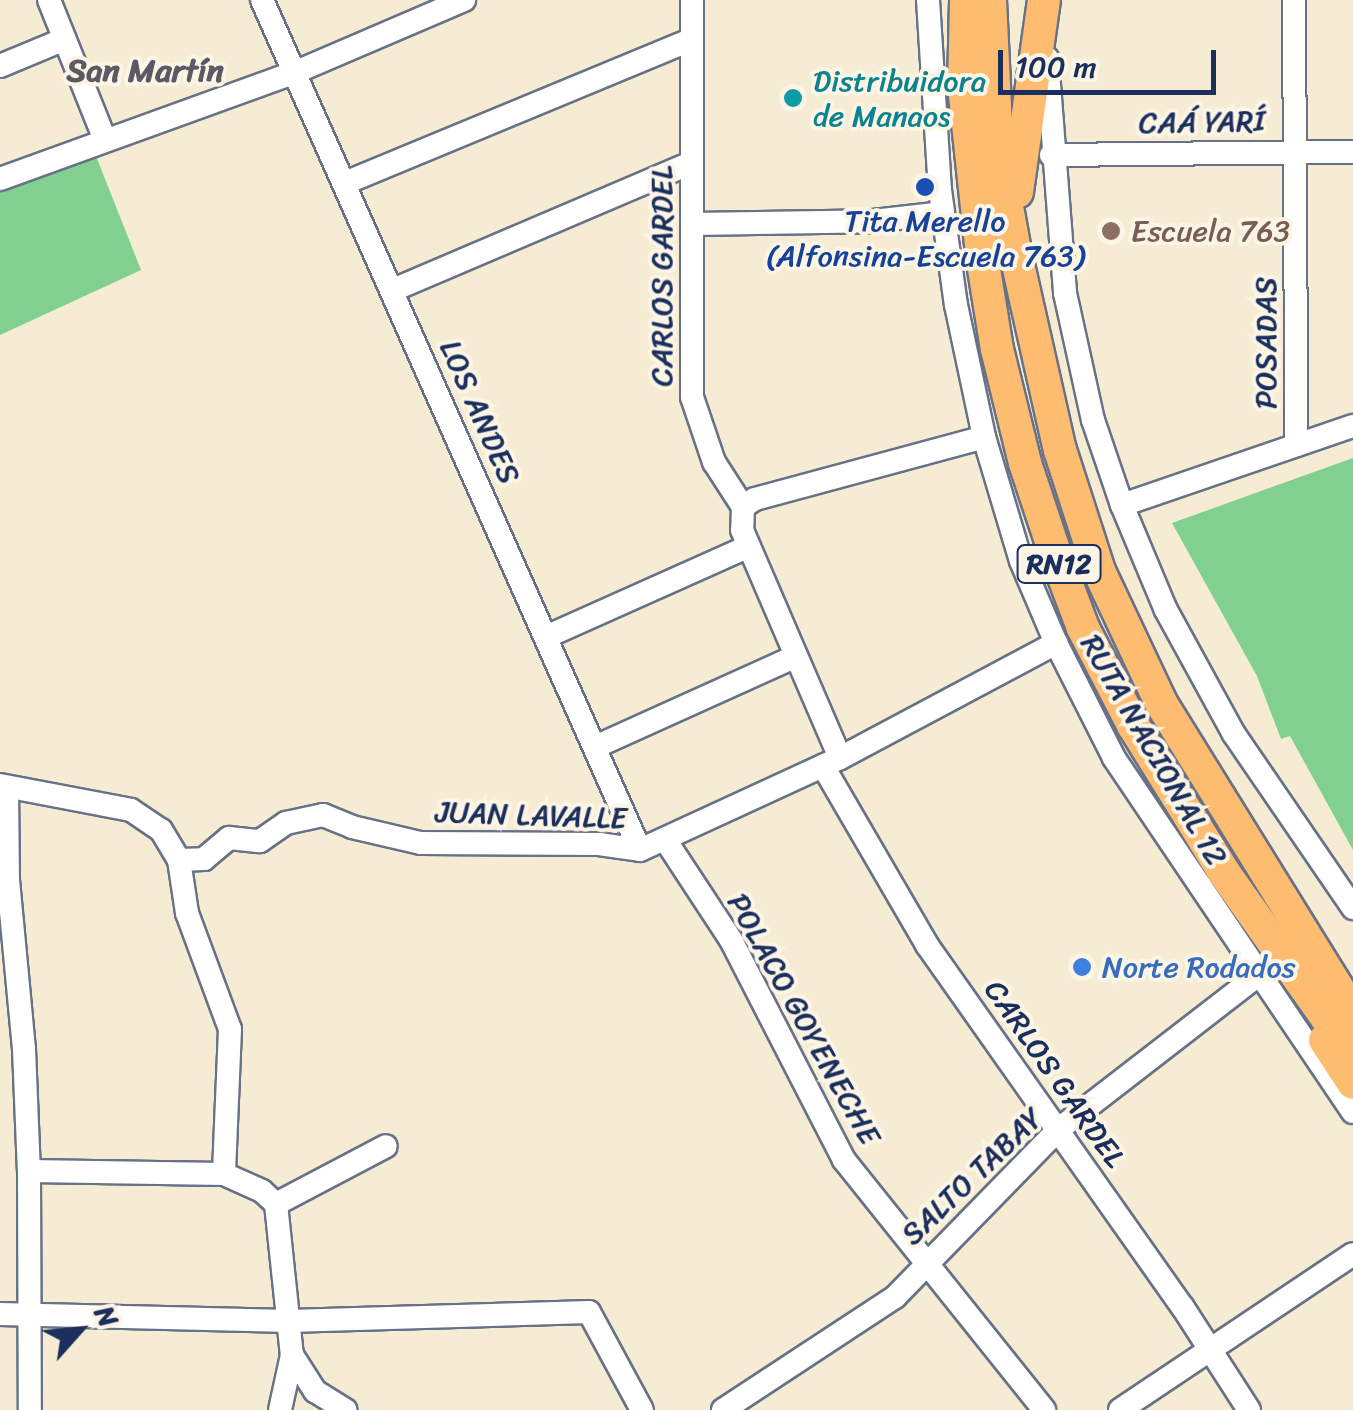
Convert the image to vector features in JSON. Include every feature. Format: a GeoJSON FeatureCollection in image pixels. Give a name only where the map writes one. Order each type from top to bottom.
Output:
{"type":"FeatureCollection","features":[{"type":"Feature","properties":{"kind":"highway","name":"RUTA NACIONAL 12"},"geometry":{"type":"LineString","coordinates":[[966,0],[967,122],[997,349],[1050,537],[1083,628],[1133,725],[1270,940],[1353,1055]]}},
{"type":"Feature","properties":{"kind":"highway","name":"RUTA NACIONAL 12"},"geometry":{"type":"LineString","coordinates":[[990,0],[998,151],[1015,252],[1060,450],[1100,570],[1161,703],[1353,1013]]}},
{"type":"Feature","properties":{"kind":"highway"},"geometry":{"type":"LineString","coordinates":[[1015,252],[1022,135],[1044,1]]}},
{"type":"Feature","properties":{"kind":"highway"},"geometry":{"type":"LineString","coordinates":[[1270,940],[1313,1022],[1353,1083]]}},
{"type":"Feature","properties":{"kind":"street"},"geometry":{"type":"LineString","coordinates":[[50,0],[104,140]]}},
{"type":"Feature","properties":{"kind":"street","name":"LOS ANDES"},"geometry":{"type":"LineString","coordinates":[[262,0],[640,850]]}},
{"type":"Feature","properties":{"kind":"street"},"geometry":{"type":"LineString","coordinates":[[0,179],[296,72],[464,0]]}},
{"type":"Feature","properties":{"kind":"street","name":"CARLOS GARDEL"},"geometry":{"type":"LineString","coordinates":[[692,0],[692,397],[714,462],[744,506],[742,530],[832,762],[927,945],[1060,1130],[1248,1410]]}},
{"type":"Feature","properties":{"kind":"street"},"geometry":{"type":"LineString","coordinates":[[928,0],[929,66],[942,213],[984,437],[1022,561],[1056,643],[1114,758],[1353,1112]]}},
{"type":"Feature","properties":{"kind":"street","name":"POSADAS"},"geometry":{"type":"LineString","coordinates":[[1294,0],[1296,445]]}},
{"type":"Feature","properties":{"kind":"street"},"geometry":{"type":"LineString","coordinates":[[1044,1],[1051,155],[1065,293],[1094,420],[1122,505],[1166,610],[1234,734],[1353,908]]}},
{"type":"Feature","properties":{"kind":"street"},"geometry":{"type":"LineString","coordinates":[[0,66],[65,39]]}},
{"type":"Feature","properties":{"kind":"street"},"geometry":{"type":"LineString","coordinates":[[345,183],[692,40]]}},
{"type":"Feature","properties":{"kind":"street","name":"CAÁ YARÍ"},"geometry":{"type":"LineString","coordinates":[[1051,155],[1353,152]]}},
{"type":"Feature","properties":{"kind":"street"},"geometry":{"type":"LineString","coordinates":[[393,290],[691,163]]}},
{"type":"Feature","properties":{"kind":"street"},"geometry":{"type":"LineString","coordinates":[[692,224],[873,220],[942,213]]}},
{"type":"Feature","properties":{"kind":"street"},"geometry":{"type":"LineString","coordinates":[[1122,505],[1353,426]]}},
{"type":"Feature","properties":{"kind":"street"},"geometry":{"type":"LineString","coordinates":[[744,506],[756,499],[984,437]]}},
{"type":"Feature","properties":{"kind":"street"},"geometry":{"type":"LineString","coordinates":[[548,636],[748,546]]}},
{"type":"Feature","properties":{"kind":"street","name":"JUAN LAVALLE"},"geometry":{"type":"LineString","coordinates":[[179,860],[204,859],[229,838],[260,841],[286,823],[323,814],[352,828],[421,842],[598,844],[640,850],[832,762],[1056,643]]}},
{"type":"Feature","properties":{"kind":"street"},"geometry":{"type":"LineString","coordinates":[[595,746],[794,657]]}},
{"type":"Feature","properties":{"kind":"street"},"geometry":{"type":"LineString","coordinates":[[30,1410],[29,1172],[12,1049],[4,786],[131,810],[161,830],[179,860],[187,912],[230,1029],[224,1174]]}},
{"type":"Feature","properties":{"kind":"street","name":"POLACO GOYENECHE"},"geometry":{"type":"LineString","coordinates":[[666,841],[731,940],[844,1160],[1044,1410]]}},
{"type":"Feature","properties":{"kind":"street","name":"SALTO TABAY"},"geometry":{"type":"LineString","coordinates":[[723,1410],[895,1297],[925,1262],[1060,1130],[1258,976]]}},
{"type":"Feature","properties":{"kind":"street"},"geometry":{"type":"LineString","coordinates":[[276,1204],[386,1146]]}},
{"type":"Feature","properties":{"kind":"street"},"geometry":{"type":"LineString","coordinates":[[29,1172],[224,1174],[262,1192],[276,1204],[292,1355],[280,1410]]}},
{"type":"Feature","properties":{"kind":"street"},"geometry":{"type":"LineString","coordinates":[[1120,1410],[1211,1353],[1353,1254]]}},
{"type":"Feature","properties":{"kind":"street"},"geometry":{"type":"LineString","coordinates":[[0,1314],[290,1321],[589,1312],[642,1410]]}},
{"type":"Feature","properties":{"kind":"street"},"geometry":{"type":"LineString","coordinates":[[292,1355],[315,1391],[346,1410]]}},
{"type":"Feature","properties":{"kind":"green space"},"geometry":{"type":"Polygon","coordinates":[[[94,151],[141,270],[0,335],[0,192],[94,151]]]}},
{"type":"Feature","properties":{"kind":"green space"},"geometry":{"type":"Polygon","coordinates":[[[1353,458],[1353,850],[1290,736],[1281,739],[1257,676],[1172,523],[1353,458]]]}},
{"type":"Feature","properties":{"kind":"place","name":"Distribuidora de Manaos"},"geometry":{"type":"Point","coordinates":[793,98]}},
{"type":"Feature","properties":{"kind":"place","name":"Tita Merello (Alfonsina-Escuela 763)"},"geometry":{"type":"Point","coordinates":[925,187]}},
{"type":"Feature","properties":{"kind":"place","name":"Escuela 763"},"geometry":{"type":"Point","coordinates":[1111,231]}},
{"type":"Feature","properties":{"kind":"place","name":"Norte Rodados"},"geometry":{"type":"Point","coordinates":[1082,967]}},
{"type":"Feature","properties":{"kind":"district","name":"San Martín"},"geometry":{"type":"Point","coordinates":[145,71]}}]}
